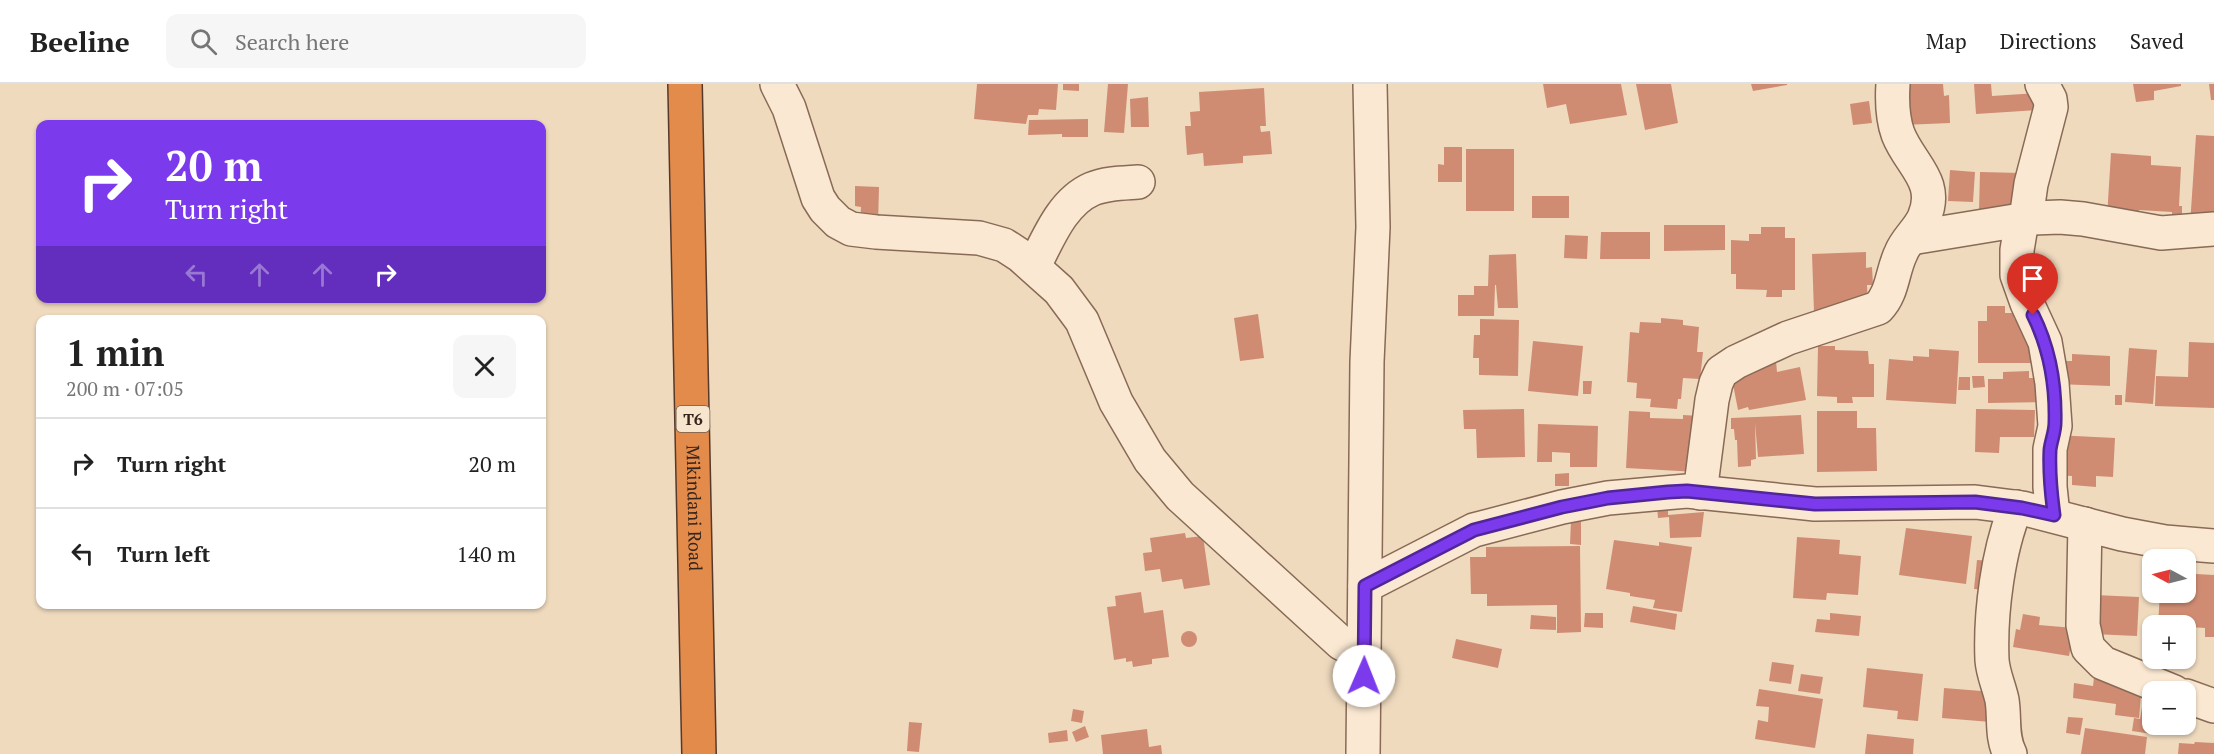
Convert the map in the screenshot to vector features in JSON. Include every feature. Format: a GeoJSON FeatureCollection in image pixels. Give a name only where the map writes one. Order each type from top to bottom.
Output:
{"type":"FeatureCollection","features":[{"type":"Feature","properties":{"kind":"highway","name":"Mikindani Road"},"geometry":{"type":"LineString","coordinates":[[685,84],[699,754]]}},
{"type":"Feature","properties":{"kind":"street"},"geometry":{"type":"LineString","coordinates":[[777,84],[789,108],[818,198],[838,222],[851,229],[876,232],[979,238],[1004,246],[1034,266],[1059,290],[1082,321],[1116,402],[1150,460],[1180,496],[1334,636],[1364,655]]}},
{"type":"Feature","properties":{"kind":"street"},"geometry":{"type":"LineString","coordinates":[[1363,754],[1367,362],[1373,227],[1370,84]]}},
{"type":"Feature","properties":{"kind":"street"},"geometry":{"type":"LineString","coordinates":[[1700,493],[1712,400],[1721,372],[1736,362],[1788,338],[1878,308],[1885,301],[1903,248],[1924,217],[1928,185],[1922,171],[1906,151],[1898,133],[1893,84]]}},
{"type":"Feature","properties":{"kind":"street"},"geometry":{"type":"LineString","coordinates":[[2042,84],[2050,99],[2051,107],[2031,184],[2016,256],[2018,275],[2027,303],[2045,342],[2052,383],[2055,426],[2050,448],[2050,469],[2054,515]]}},
{"type":"Feature","properties":{"kind":"street"},"geometry":{"type":"LineString","coordinates":[[1034,266],[1057,222],[1076,200],[1091,189],[1110,184],[1138,182]]}},
{"type":"Feature","properties":{"kind":"street"},"geometry":{"type":"LineString","coordinates":[[1911,238],[2024,219],[2071,218],[2161,233],[2214,230]]}},
{"type":"Feature","properties":{"kind":"street"},"geometry":{"type":"LineString","coordinates":[[1365,586],[1474,530],[1562,507],[1608,498],[1668,492],[1815,504],[1975,502],[2016,507],[2165,542],[2214,546]]}},
{"type":"Feature","properties":{"kind":"street"},"geometry":{"type":"LineString","coordinates":[[2010,754],[2005,739],[2002,700],[1992,659],[1995,594],[2001,551],[2016,507]]}},
{"type":"Feature","properties":{"kind":"street"},"geometry":{"type":"LineString","coordinates":[[2085,524],[2083,625],[2088,648],[2103,663],[2147,681]]}},
{"type":"Feature","properties":{"kind":"street"},"geometry":{"type":"LineString","coordinates":[[2196,700],[2214,706]]}},
{"type":"Feature","properties":{"kind":"building"},"geometry":{"type":"Polygon","coordinates":[[[977,84],[1058,84],[1056,110],[1039,109],[1038,115],[1028,115],[1026,124],[974,119],[977,84]]]}},
{"type":"Feature","properties":{"kind":"building"},"geometry":{"type":"Polygon","coordinates":[[[1063,84],[1079,84],[1079,91],[1063,90],[1063,84]]]}},
{"type":"Feature","properties":{"kind":"building"},"geometry":{"type":"Polygon","coordinates":[[[1108,84],[1128,84],[1124,133],[1104,132],[1108,84]]]}},
{"type":"Feature","properties":{"kind":"building"},"geometry":{"type":"Polygon","coordinates":[[[1543,84],[1621,84],[1627,115],[1570,124],[1566,104],[1547,108],[1543,84]]]}},
{"type":"Feature","properties":{"kind":"building"},"geometry":{"type":"Polygon","coordinates":[[[1636,84],[1671,84],[1678,123],[1645,130],[1636,84]]]}},
{"type":"Feature","properties":{"kind":"building"},"geometry":{"type":"Polygon","coordinates":[[[1751,84],[1787,84],[1787,85],[1753,91],[1751,84]]]}},
{"type":"Feature","properties":{"kind":"building"},"geometry":{"type":"Polygon","coordinates":[[[1901,84],[1943,84],[1944,96],[1949,95],[1950,123],[1903,125],[1901,84]]]}},
{"type":"Feature","properties":{"kind":"building"},"geometry":{"type":"Polygon","coordinates":[[[1974,84],[1991,84],[1992,96],[2037,93],[2039,110],[1976,114],[1974,84]]]}},
{"type":"Feature","properties":{"kind":"building"},"geometry":{"type":"Polygon","coordinates":[[[2133,84],[2181,84],[2181,86],[2154,91],[2154,100],[2136,102],[2133,84]]]}},
{"type":"Feature","properties":{"kind":"building"},"geometry":{"type":"Polygon","coordinates":[[[2209,84],[2214,84],[2214,100],[2211,100],[2209,84]]]}},
{"type":"Feature","properties":{"kind":"building"},"geometry":{"type":"Polygon","coordinates":[[[1264,88],[1266,126],[1260,126],[1261,132],[1270,131],[1272,154],[1243,156],[1243,163],[1204,166],[1203,153],[1187,155],[1185,126],[1191,126],[1190,112],[1200,111],[1199,92],[1264,88]]]}},
{"type":"Feature","properties":{"kind":"building"},"geometry":{"type":"Polygon","coordinates":[[[1148,97],[1149,127],[1131,127],[1130,99],[1148,97]]]}},
{"type":"Feature","properties":{"kind":"building"},"geometry":{"type":"Polygon","coordinates":[[[1869,101],[1872,123],[1853,125],[1850,104],[1869,101]]]}},
{"type":"Feature","properties":{"kind":"building"},"geometry":{"type":"Polygon","coordinates":[[[1088,119],[1088,137],[1062,137],[1062,134],[1028,135],[1029,120],[1088,119]]]}},
{"type":"Feature","properties":{"kind":"building"},"geometry":{"type":"Polygon","coordinates":[[[2196,135],[2214,136],[2214,226],[2190,225],[2196,135]]]}},
{"type":"Feature","properties":{"kind":"building"},"geometry":{"type":"Polygon","coordinates":[[[1444,147],[1462,147],[1462,182],[1438,182],[1438,164],[1444,165],[1444,147]]]}},
{"type":"Feature","properties":{"kind":"building"},"geometry":{"type":"Polygon","coordinates":[[[1466,149],[1514,149],[1514,211],[1466,211],[1466,149]]]}},
{"type":"Feature","properties":{"kind":"building"},"geometry":{"type":"Polygon","coordinates":[[[2111,153],[2151,156],[2151,165],[2181,167],[2179,206],[2182,206],[2182,216],[2172,216],[2172,212],[2139,210],[2139,220],[2107,217],[2111,153]]]}},
{"type":"Feature","properties":{"kind":"building"},"geometry":{"type":"Polygon","coordinates":[[[1950,170],[1975,172],[1973,202],[1948,201],[1950,170]]]}},
{"type":"Feature","properties":{"kind":"building"},"geometry":{"type":"Polygon","coordinates":[[[1980,172],[2021,173],[2019,211],[1979,210],[1980,172]]]}},
{"type":"Feature","properties":{"kind":"building"},"geometry":{"type":"Polygon","coordinates":[[[855,186],[879,187],[878,225],[860,224],[861,207],[855,206],[855,186]]]}},
{"type":"Feature","properties":{"kind":"building"},"geometry":{"type":"Polygon","coordinates":[[[1532,196],[1569,196],[1569,218],[1532,218],[1532,196]]]}},
{"type":"Feature","properties":{"kind":"building"},"geometry":{"type":"Polygon","coordinates":[[[1664,225],[1725,225],[1725,250],[1664,251],[1664,225]]]}},
{"type":"Feature","properties":{"kind":"building"},"geometry":{"type":"Polygon","coordinates":[[[1761,227],[1785,227],[1785,238],[1795,238],[1795,290],[1782,290],[1782,297],[1766,297],[1767,290],[1736,289],[1736,274],[1731,274],[1731,240],[1749,241],[1749,234],[1761,234],[1761,227]]]}},
{"type":"Feature","properties":{"kind":"building"},"geometry":{"type":"Polygon","coordinates":[[[1601,232],[1650,232],[1650,259],[1600,259],[1601,232]]]}},
{"type":"Feature","properties":{"kind":"building"},"geometry":{"type":"Polygon","coordinates":[[[1565,235],[1588,236],[1587,259],[1564,258],[1565,235]]]}},
{"type":"Feature","properties":{"kind":"building"},"geometry":{"type":"Polygon","coordinates":[[[1866,252],[1866,268],[1872,267],[1873,285],[1867,285],[1868,305],[1814,312],[1812,254],[1866,252]]]}},
{"type":"Feature","properties":{"kind":"building"},"geometry":{"type":"Polygon","coordinates":[[[1516,254],[1518,308],[1498,308],[1495,285],[1494,316],[1458,316],[1458,295],[1474,295],[1474,286],[1488,286],[1489,255],[1516,254]]]}},
{"type":"Feature","properties":{"kind":"building"},"geometry":{"type":"Polygon","coordinates":[[[1987,306],[2005,306],[2005,313],[2014,313],[2014,319],[2032,319],[2032,363],[1978,363],[1978,321],[1987,321],[1987,306]]]}},
{"type":"Feature","properties":{"kind":"building"},"geometry":{"type":"Polygon","coordinates":[[[1258,314],[1264,358],[1240,361],[1234,318],[1258,314]]]}},
{"type":"Feature","properties":{"kind":"building"},"geometry":{"type":"Polygon","coordinates":[[[1661,318],[1683,320],[1683,325],[1699,327],[1697,352],[1703,352],[1700,379],[1683,378],[1681,399],[1678,399],[1677,409],[1650,407],[1651,399],[1636,398],[1637,383],[1627,382],[1630,332],[1639,333],[1640,322],[1661,323],[1661,318]]]}},
{"type":"Feature","properties":{"kind":"building"},"geometry":{"type":"Polygon","coordinates":[[[1480,319],[1519,320],[1518,376],[1479,375],[1479,358],[1473,358],[1474,335],[1480,335],[1480,319]]]}},
{"type":"Feature","properties":{"kind":"building"},"geometry":{"type":"Polygon","coordinates":[[[1533,341],[1583,346],[1578,396],[1528,391],[1533,341]]]}},
{"type":"Feature","properties":{"kind":"building"},"geometry":{"type":"Polygon","coordinates":[[[2189,342],[2214,343],[2214,408],[2155,406],[2156,376],[2188,377],[2189,342]]]}},
{"type":"Feature","properties":{"kind":"building"},"geometry":{"type":"Polygon","coordinates":[[[1818,346],[1835,346],[1835,350],[1868,351],[1869,364],[1874,364],[1874,397],[1852,397],[1853,403],[1837,403],[1837,397],[1817,396],[1818,346]]]}},
{"type":"Feature","properties":{"kind":"building"},"geometry":{"type":"Polygon","coordinates":[[[2129,348],[2157,350],[2153,404],[2125,402],[2129,348]]]}},
{"type":"Feature","properties":{"kind":"building"},"geometry":{"type":"Polygon","coordinates":[[[1929,349],[1959,351],[1956,404],[1886,400],[1889,359],[1913,361],[1913,356],[1929,357],[1929,349]]]}},
{"type":"Feature","properties":{"kind":"building"},"geometry":{"type":"Polygon","coordinates":[[[2072,354],[2110,356],[2110,386],[2056,384],[2057,361],[2072,361],[2072,354]]]}},
{"type":"Feature","properties":{"kind":"building"},"geometry":{"type":"Polygon","coordinates":[[[1776,361],[1777,372],[1800,367],[1806,400],[1738,410],[1730,369],[1776,361]]]}},
{"type":"Feature","properties":{"kind":"building"},"geometry":{"type":"Polygon","coordinates":[[[2029,371],[2029,378],[2044,378],[2045,402],[1988,403],[1988,379],[2003,379],[2003,372],[2029,371]]]}},
{"type":"Feature","properties":{"kind":"building"},"geometry":{"type":"Polygon","coordinates":[[[1972,376],[1984,376],[1985,387],[1973,388],[1972,376]]]}},
{"type":"Feature","properties":{"kind":"building"},"geometry":{"type":"Polygon","coordinates":[[[1959,377],[1970,377],[1970,390],[1958,390],[1959,377]]]}},
{"type":"Feature","properties":{"kind":"building"},"geometry":{"type":"Polygon","coordinates":[[[1583,381],[1592,381],[1591,394],[1583,394],[1583,381]]]}},
{"type":"Feature","properties":{"kind":"building"},"geometry":{"type":"Polygon","coordinates":[[[2115,395],[2122,395],[2122,405],[2115,405],[2115,395]]]}},
{"type":"Feature","properties":{"kind":"building"},"geometry":{"type":"Polygon","coordinates":[[[1524,409],[1525,457],[1477,458],[1476,429],[1464,429],[1463,410],[1524,409]]]}},
{"type":"Feature","properties":{"kind":"building"},"geometry":{"type":"Polygon","coordinates":[[[1976,409],[2035,410],[2034,437],[2000,437],[1999,453],[1975,452],[1976,409]]]}},
{"type":"Feature","properties":{"kind":"building"},"geometry":{"type":"Polygon","coordinates":[[[1629,411],[1650,412],[1650,418],[1683,419],[1683,415],[1700,416],[1697,472],[1626,468],[1629,411]]]}},
{"type":"Feature","properties":{"kind":"building"},"geometry":{"type":"Polygon","coordinates":[[[1817,411],[1857,411],[1857,428],[1876,428],[1877,471],[1817,472],[1817,411]]]}},
{"type":"Feature","properties":{"kind":"building"},"geometry":{"type":"Polygon","coordinates":[[[1801,415],[1804,454],[1758,457],[1755,423],[1756,459],[1751,460],[1751,466],[1738,467],[1737,440],[1735,440],[1734,429],[1731,429],[1731,418],[1801,415]]]}},
{"type":"Feature","properties":{"kind":"building"},"geometry":{"type":"Polygon","coordinates":[[[1538,424],[1598,426],[1597,467],[1570,467],[1570,453],[1552,452],[1552,462],[1537,462],[1538,424]]]}},
{"type":"Feature","properties":{"kind":"building"},"geometry":{"type":"Polygon","coordinates":[[[2055,435],[2115,438],[2113,477],[2096,476],[2096,487],[2072,485],[2072,476],[2053,475],[2055,435]]]}},
{"type":"Feature","properties":{"kind":"building"},"geometry":{"type":"Polygon","coordinates":[[[1569,473],[1569,486],[1555,486],[1555,474],[1569,473]]]}},
{"type":"Feature","properties":{"kind":"building"},"geometry":{"type":"Polygon","coordinates":[[[1668,505],[1668,515],[1704,512],[1701,537],[1670,538],[1669,517],[1658,518],[1657,506],[1668,505]]]}},
{"type":"Feature","properties":{"kind":"building"},"geometry":{"type":"Polygon","coordinates":[[[1571,521],[1581,521],[1581,545],[1570,544],[1571,521]]]}},
{"type":"Feature","properties":{"kind":"building"},"geometry":{"type":"Polygon","coordinates":[[[1906,528],[1972,536],[1966,584],[1899,575],[1906,528]]]}},
{"type":"Feature","properties":{"kind":"building"},"geometry":{"type":"Polygon","coordinates":[[[1185,533],[1186,538],[1203,536],[1210,585],[1184,589],[1182,579],[1162,582],[1160,569],[1145,571],[1143,553],[1152,552],[1150,538],[1185,533]]]}},
{"type":"Feature","properties":{"kind":"building"},"geometry":{"type":"Polygon","coordinates":[[[1797,537],[1840,540],[1839,554],[1861,556],[1858,595],[1827,593],[1826,600],[1793,598],[1797,537]]]}},
{"type":"Feature","properties":{"kind":"building"},"geometry":{"type":"Polygon","coordinates":[[[1614,540],[1659,546],[1659,542],[1692,547],[1682,612],[1653,608],[1655,600],[1606,589],[1614,540]]]}},
{"type":"Feature","properties":{"kind":"building"},"geometry":{"type":"Polygon","coordinates":[[[1580,546],[1581,632],[1557,633],[1557,605],[1487,606],[1487,594],[1471,594],[1470,557],[1486,557],[1486,547],[1580,546]]]}},
{"type":"Feature","properties":{"kind":"building"},"geometry":{"type":"Polygon","coordinates":[[[1977,560],[1994,561],[1991,590],[1974,589],[1977,560]]]}},
{"type":"Feature","properties":{"kind":"building"},"geometry":{"type":"Polygon","coordinates":[[[2196,574],[2214,575],[2214,637],[2205,637],[2205,628],[2196,627],[2196,615],[2159,615],[2159,603],[2196,603],[2196,574]]]}},
{"type":"Feature","properties":{"kind":"building"},"geometry":{"type":"Polygon","coordinates":[[[1141,592],[1144,613],[1163,610],[1169,657],[1152,659],[1152,664],[1133,667],[1132,661],[1126,662],[1126,658],[1114,660],[1107,607],[1116,606],[1115,596],[1141,592]]]}},
{"type":"Feature","properties":{"kind":"building"},"geometry":{"type":"Polygon","coordinates":[[[2095,595],[2139,597],[2137,636],[2093,634],[2095,595]]]}},
{"type":"Feature","properties":{"kind":"building"},"geometry":{"type":"Polygon","coordinates":[[[1633,606],[1677,614],[1675,630],[1630,622],[1633,606]]]}},
{"type":"Feature","properties":{"kind":"building"},"geometry":{"type":"Polygon","coordinates":[[[1585,613],[1603,613],[1603,628],[1584,627],[1585,613]]]}},
{"type":"Feature","properties":{"kind":"building"},"geometry":{"type":"Polygon","coordinates":[[[1830,613],[1861,616],[1859,636],[1815,632],[1817,619],[1830,620],[1830,613]]]}},
{"type":"Feature","properties":{"kind":"building"},"geometry":{"type":"Polygon","coordinates":[[[2023,614],[2040,617],[2039,625],[2074,628],[2069,656],[2013,647],[2016,629],[2020,630],[2023,614]]]}},
{"type":"Feature","properties":{"kind":"building"},"geometry":{"type":"Polygon","coordinates":[[[1531,615],[1556,617],[1556,630],[1530,629],[1531,615]]]}},
{"type":"Feature","properties":{"kind":"building"},"geometry":{"type":"Polygon","coordinates":[[[1189,631],[1197,639],[1189,647],[1181,639],[1189,631]]]}},
{"type":"Feature","properties":{"kind":"building"},"geometry":{"type":"Polygon","coordinates":[[[1456,639],[1502,649],[1498,668],[1452,658],[1456,639]]]}},
{"type":"Feature","properties":{"kind":"building"},"geometry":{"type":"Polygon","coordinates":[[[1772,662],[1794,665],[1791,684],[1769,681],[1772,662]]]}},
{"type":"Feature","properties":{"kind":"building"},"geometry":{"type":"Polygon","coordinates":[[[1867,668],[1923,674],[1918,721],[1897,719],[1898,711],[1863,707],[1867,668]]]}},
{"type":"Feature","properties":{"kind":"building"},"geometry":{"type":"Polygon","coordinates":[[[1801,674],[1823,677],[1820,694],[1798,691],[1801,674]]]}},
{"type":"Feature","properties":{"kind":"building"},"geometry":{"type":"Polygon","coordinates":[[[2094,677],[2142,682],[2139,718],[2115,715],[2116,704],[2073,698],[2074,683],[2093,686],[2094,677]]]}},
{"type":"Feature","properties":{"kind":"building"},"geometry":{"type":"Polygon","coordinates":[[[1944,688],[1994,692],[1991,722],[1942,718],[1944,688]]]}},
{"type":"Feature","properties":{"kind":"building"},"geometry":{"type":"Polygon","coordinates":[[[1759,689],[1823,699],[1815,748],[1755,739],[1758,720],[1768,722],[1769,707],[1756,706],[1759,689]]]}},
{"type":"Feature","properties":{"kind":"building"},"geometry":{"type":"Polygon","coordinates":[[[2142,707],[2142,732],[2132,731],[2134,718],[2140,719],[2142,707]]]}},
{"type":"Feature","properties":{"kind":"building"},"geometry":{"type":"Polygon","coordinates":[[[1073,709],[1084,711],[1082,723],[1071,721],[1073,709]]]}},
{"type":"Feature","properties":{"kind":"building"},"geometry":{"type":"Polygon","coordinates":[[[2068,717],[2083,718],[2080,735],[2066,733],[2068,717]]]}},
{"type":"Feature","properties":{"kind":"building"},"geometry":{"type":"Polygon","coordinates":[[[909,722],[922,723],[919,752],[907,751],[909,722]]]}},
{"type":"Feature","properties":{"kind":"building"},"geometry":{"type":"Polygon","coordinates":[[[1085,726],[1089,737],[1076,742],[1072,732],[1085,726]]]}},
{"type":"Feature","properties":{"kind":"building"},"geometry":{"type":"Polygon","coordinates":[[[2085,728],[2147,737],[2145,754],[2081,754],[2085,728]]]}},
{"type":"Feature","properties":{"kind":"building"},"geometry":{"type":"Polygon","coordinates":[[[1147,729],[1149,747],[1161,745],[1162,754],[1103,754],[1101,735],[1147,729]]]}},
{"type":"Feature","properties":{"kind":"building"},"geometry":{"type":"Polygon","coordinates":[[[1067,730],[1068,741],[1049,743],[1048,733],[1067,730]]]}},
{"type":"Feature","properties":{"kind":"building"},"geometry":{"type":"Polygon","coordinates":[[[1867,734],[1914,739],[1913,754],[1865,754],[1867,734]]]}},
{"type":"Feature","properties":{"kind":"building"},"geometry":{"type":"Polygon","coordinates":[[[2195,742],[2214,743],[2214,754],[2178,754],[2179,743],[2194,744],[2195,742]]]}},
{"type":"Feature","properties":{"kind":"route"},"geometry":{"type":"LineString","coordinates":[[1364,676],[1365,586],[1474,530],[1562,507],[1608,498],[1687,491],[1815,504],[1975,502],[2054,515],[2050,487],[2050,448],[2055,426],[2054,399],[2048,353],[2033,315]]}}]}
